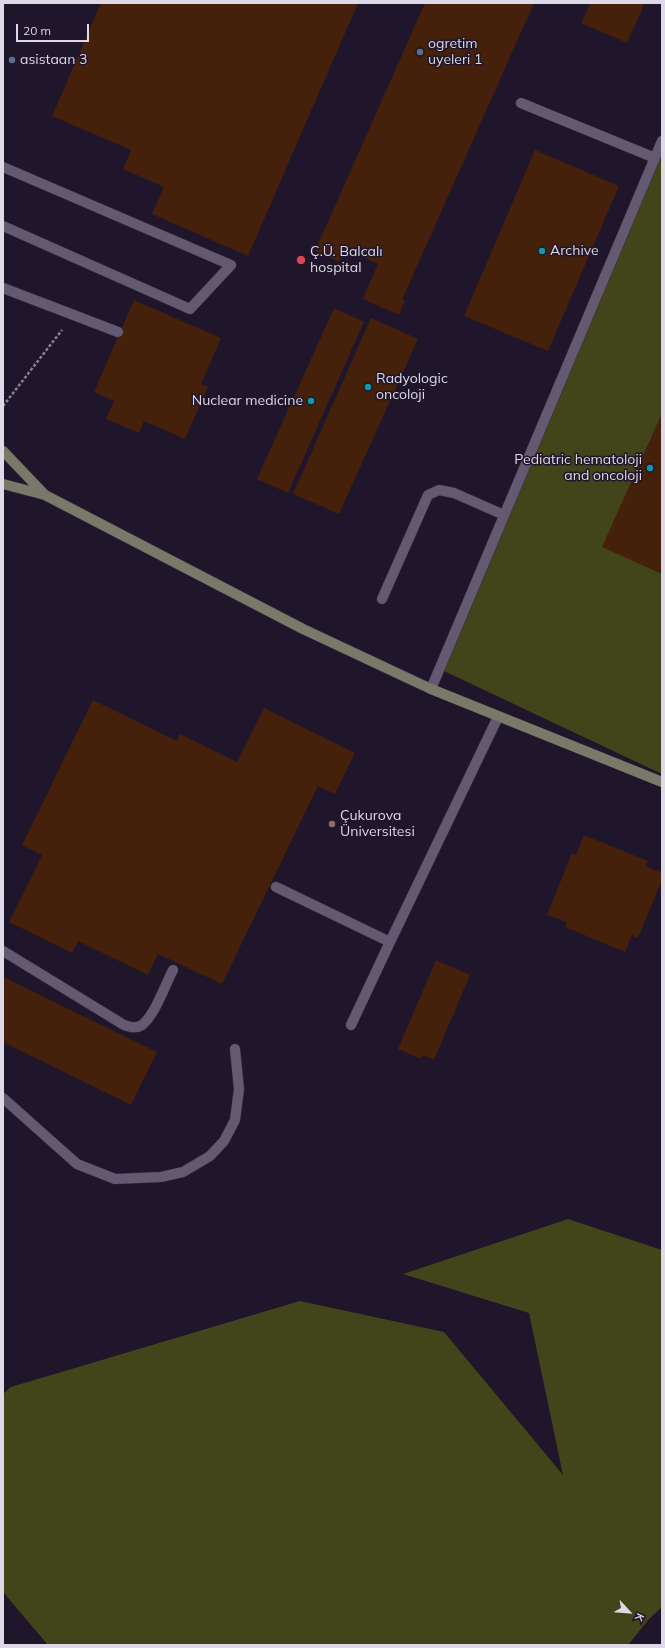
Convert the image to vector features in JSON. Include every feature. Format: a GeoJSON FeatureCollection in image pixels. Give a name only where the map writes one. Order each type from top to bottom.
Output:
{"type":"FeatureCollection","features":[{"type":"Feature","properties":{"kind":"street"},"geometry":{"type":"LineString","coordinates":[[521,103],[654,158]]}},
{"type":"Feature","properties":{"kind":"street"},"geometry":{"type":"LineString","coordinates":[[431,689],[662,141]]}},
{"type":"Feature","properties":{"kind":"street"},"geometry":{"type":"LineString","coordinates":[[3,167],[231,265],[190,309],[3,226]]}},
{"type":"Feature","properties":{"kind":"street"},"geometry":{"type":"LineString","coordinates":[[3,288],[118,332]]}},
{"type":"Feature","properties":{"kind":"street"},"geometry":{"type":"LineString","coordinates":[[3,451],[45,495]]}},
{"type":"Feature","properties":{"kind":"street"},"geometry":{"type":"LineString","coordinates":[[3,484],[45,495],[303,629],[431,689],[662,782]]}},
{"type":"Feature","properties":{"kind":"street"},"geometry":{"type":"LineString","coordinates":[[382,599],[428,495],[439,490],[454,493],[504,515]]}},
{"type":"Feature","properties":{"kind":"street"},"geometry":{"type":"LineString","coordinates":[[351,1025],[498,717]]}},
{"type":"Feature","properties":{"kind":"street"},"geometry":{"type":"LineString","coordinates":[[276,887],[390,942]]}},
{"type":"Feature","properties":{"kind":"street"},"geometry":{"type":"LineString","coordinates":[[3,951],[124,1025],[134,1028],[142,1025],[151,1013],[173,970]]}},
{"type":"Feature","properties":{"kind":"street"},"geometry":{"type":"LineString","coordinates":[[3,1098],[76,1164],[115,1179],[161,1177],[183,1172],[210,1156],[224,1141],[235,1120],[239,1089],[235,1049]]}},
{"type":"Feature","properties":{"kind":"path"},"geometry":{"type":"LineString","coordinates":[[3,406],[74,315]]}},
{"type":"Feature","properties":{"kind":"green space"},"geometry":{"type":"Polygon","coordinates":[[[662,149],[662,774],[444,671],[662,149]]]}},
{"type":"Feature","properties":{"kind":"green space"},"geometry":{"type":"Polygon","coordinates":[[[568,1219],[662,1250],[662,1607],[649,1619],[628,1645],[48,1645],[3,1592],[3,1394],[11,1387],[300,1301],[444,1332],[563,1475],[529,1313],[403,1274],[568,1219]]]}},
{"type":"Feature","properties":{"kind":"building"},"geometry":{"type":"Polygon","coordinates":[[[101,3],[358,3],[248,256],[152,214],[164,187],[123,169],[131,150],[52,116],[101,3]]]}},
{"type":"Feature","properties":{"kind":"building"},"geometry":{"type":"Polygon","coordinates":[[[425,3],[534,3],[402,300],[405,300],[399,315],[363,299],[378,264],[345,249],[339,262],[315,251],[425,3]]]}},
{"type":"Feature","properties":{"kind":"building"},"geometry":{"type":"Polygon","coordinates":[[[590,3],[645,3],[627,43],[581,23],[590,3]]]}},
{"type":"Feature","properties":{"kind":"building","name":"Archive"},"geometry":{"type":"Polygon","coordinates":[[[535,150],[619,186],[548,351],[464,316],[535,150]]]}},
{"type":"Feature","properties":{"kind":"building"},"geometry":{"type":"Polygon","coordinates":[[[134,300],[221,338],[201,384],[208,387],[185,439],[144,421],[139,433],[106,419],[114,401],[94,392],[134,300]]]}},
{"type":"Feature","properties":{"kind":"building","name":"Nuclear medicine"},"geometry":{"type":"Polygon","coordinates":[[[334,308],[364,322],[288,493],[257,479],[334,308]]]}},
{"type":"Feature","properties":{"kind":"building","name":"Radyologic oncoloji"},"geometry":{"type":"Polygon","coordinates":[[[371,318],[418,339],[339,514],[293,494],[371,318]]]}},
{"type":"Feature","properties":{"kind":"building","name":"Pediatric hematoloji and oncoloji"},"geometry":{"type":"Polygon","coordinates":[[[662,413],[662,574],[602,547],[662,413]]]}},
{"type":"Feature","properties":{"kind":"building"},"geometry":{"type":"Polygon","coordinates":[[[93,700],[177,741],[180,734],[237,762],[264,708],[355,753],[335,794],[318,786],[222,984],[158,954],[148,975],[78,941],[72,953],[9,922],[42,855],[22,845],[93,700]]]}},
{"type":"Feature","properties":{"kind":"building"},"geometry":{"type":"Polygon","coordinates":[[[584,835],[648,861],[646,866],[662,873],[662,880],[638,938],[632,935],[625,952],[565,927],[567,922],[547,915],[572,853],[576,855],[584,835]]]}},
{"type":"Feature","properties":{"kind":"building"},"geometry":{"type":"Polygon","coordinates":[[[436,960],[470,975],[434,1060],[423,1055],[421,1059],[398,1049],[436,960]]]}},
{"type":"Feature","properties":{"kind":"building"},"geometry":{"type":"Polygon","coordinates":[[[3,977],[157,1052],[131,1105],[3,1042],[3,977]]]}},
{"type":"Feature","properties":{"kind":"place","name":"ogretim uyeleri 1"},"geometry":{"type":"Point","coordinates":[420,52]}},
{"type":"Feature","properties":{"kind":"place","name":"asistaan 3"},"geometry":{"type":"Point","coordinates":[12,60]}},
{"type":"Feature","properties":{"kind":"place","name":"Archive"},"geometry":{"type":"Point","coordinates":[542,251]}},
{"type":"Feature","properties":{"kind":"place","name":"Ç.Ü. Balcalı hospital"},"geometry":{"type":"Point","coordinates":[301,260]}},
{"type":"Feature","properties":{"kind":"place","name":"Radyologic oncoloji"},"geometry":{"type":"Point","coordinates":[368,387]}},
{"type":"Feature","properties":{"kind":"place","name":"Nuclear medicine"},"geometry":{"type":"Point","coordinates":[311,401]}},
{"type":"Feature","properties":{"kind":"place","name":"Pediatric hematoloji and oncoloji"},"geometry":{"type":"Point","coordinates":[650,468]}},
{"type":"Feature","properties":{"kind":"place","name":"Çukurova Üniversitesi"},"geometry":{"type":"Point","coordinates":[332,824]}}]}
